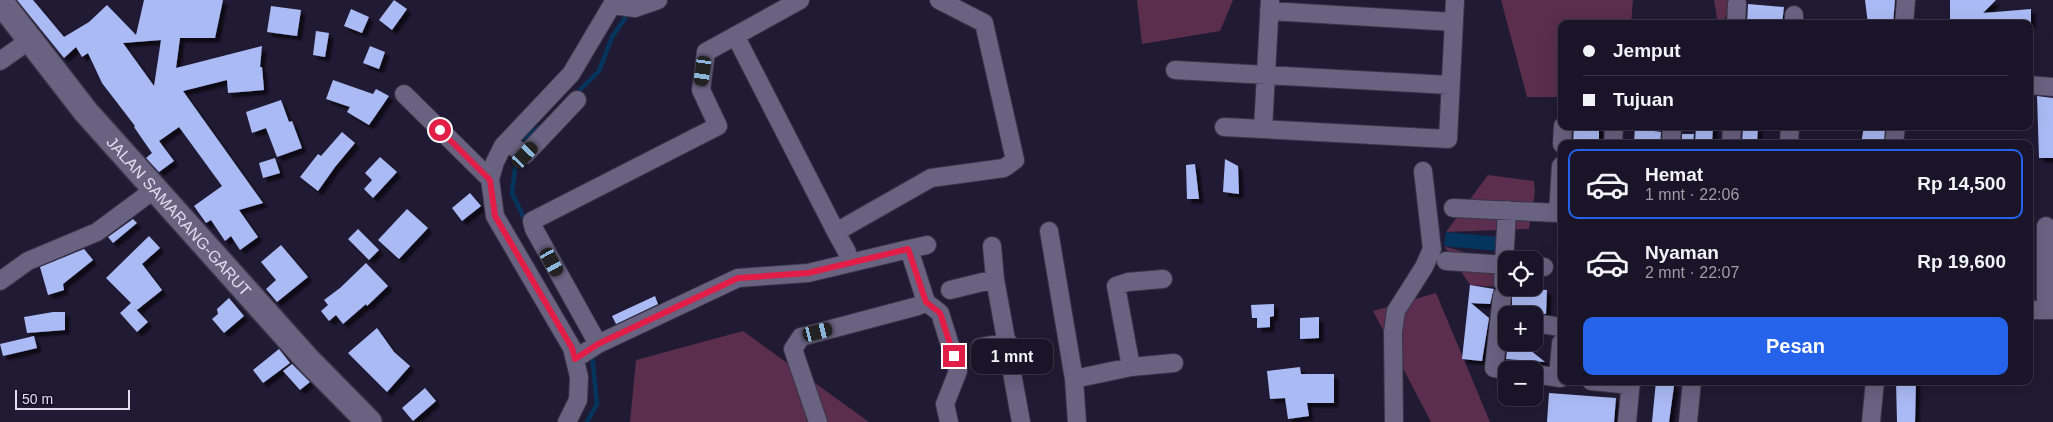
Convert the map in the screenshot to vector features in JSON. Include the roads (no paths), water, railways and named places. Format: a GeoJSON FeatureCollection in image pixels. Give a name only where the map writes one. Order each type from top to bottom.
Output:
{"type":"FeatureCollection","features":[{"type":"Feature","properties":{"kind":"main road","name":"JALAN SAMARANG-GARUT"},"geometry":{"type":"LineString","coordinates":[[5,3],[30,40],[86,112],[308,360],[369,422]]}},
{"type":"Feature","properties":{"kind":"street"},"geometry":{"type":"LineString","coordinates":[[514,148],[621,5],[658,0]]}},
{"type":"Feature","properties":{"kind":"street"},"geometry":{"type":"LineString","coordinates":[[598,344],[534,229],[532,222],[718,126],[701,90],[706,52],[800,0]]}},
{"type":"Feature","properties":{"kind":"street"},"geometry":{"type":"LineString","coordinates":[[836,232],[931,178],[1004,168],[1015,160],[984,23],[939,0]]}},
{"type":"Feature","properties":{"kind":"street"},"geometry":{"type":"LineString","coordinates":[[1224,127],[1448,140],[1455,0]]}},
{"type":"Feature","properties":{"kind":"street"},"geometry":{"type":"LineString","coordinates":[[1904,20],[1906,0]]}},
{"type":"Feature","properties":{"kind":"street"},"geometry":{"type":"LineString","coordinates":[[1736,20],[1737,4]]}},
{"type":"Feature","properties":{"kind":"street"},"geometry":{"type":"LineString","coordinates":[[1263,129],[1269,6],[1454,22]]}},
{"type":"Feature","properties":{"kind":"street"},"geometry":{"type":"LineString","coordinates":[[736,37],[847,252]]}},
{"type":"Feature","properties":{"kind":"street"},"geometry":{"type":"LineString","coordinates":[[0,61],[30,40]]}},
{"type":"Feature","properties":{"kind":"street"},"geometry":{"type":"LineString","coordinates":[[1175,70],[1450,86]]}},
{"type":"Feature","properties":{"kind":"street"},"geometry":{"type":"LineString","coordinates":[[2033,86],[2053,87]]}},
{"type":"Feature","properties":{"kind":"street"},"geometry":{"type":"LineString","coordinates":[[404,94],[490,180]]}},
{"type":"Feature","properties":{"kind":"street"},"geometry":{"type":"LineString","coordinates":[[567,422],[578,400],[579,376],[577,356],[495,216],[490,180],[495,162],[577,100]]}},
{"type":"Feature","properties":{"kind":"street"},"geometry":{"type":"LineString","coordinates":[[1394,422],[1393,332],[1396,311],[1424,267],[1432,249],[1423,171]]}},
{"type":"Feature","properties":{"kind":"street"},"geometry":{"type":"LineString","coordinates":[[0,281],[28,262],[96,232],[155,190]]}},
{"type":"Feature","properties":{"kind":"street"},"geometry":{"type":"LineString","coordinates":[[1453,208],[1558,213]]}},
{"type":"Feature","properties":{"kind":"street"},"geometry":{"type":"LineString","coordinates":[[1506,251],[1507,210]]}},
{"type":"Feature","properties":{"kind":"street"},"geometry":{"type":"LineString","coordinates":[[2043,310],[2046,226]]}},
{"type":"Feature","properties":{"kind":"street"},"geometry":{"type":"LineString","coordinates":[[1049,231],[1074,379],[1077,422]]}},
{"type":"Feature","properties":{"kind":"street"},"geometry":{"type":"LineString","coordinates":[[577,356],[598,344],[738,278],[808,273],[927,244]]}},
{"type":"Feature","properties":{"kind":"street"},"geometry":{"type":"LineString","coordinates":[[992,246],[995,279],[1008,342],[1021,422]]}},
{"type":"Feature","properties":{"kind":"street"},"geometry":{"type":"LineString","coordinates":[[908,249],[926,302],[940,313],[958,371],[945,404],[950,422]]}},
{"type":"Feature","properties":{"kind":"street"},"geometry":{"type":"LineString","coordinates":[[1446,261],[1498,265]]}},
{"type":"Feature","properties":{"kind":"street"},"geometry":{"type":"LineString","coordinates":[[950,290],[995,279]]}},
{"type":"Feature","properties":{"kind":"street"},"geometry":{"type":"LineString","coordinates":[[1131,367],[1116,286],[1128,282],[1164,280]]}},
{"type":"Feature","properties":{"kind":"street"},"geometry":{"type":"LineString","coordinates":[[818,422],[793,349],[801,336],[926,302]]}},
{"type":"Feature","properties":{"kind":"street"},"geometry":{"type":"LineString","coordinates":[[1543,324],[1558,327]]}},
{"type":"Feature","properties":{"kind":"street"},"geometry":{"type":"LineString","coordinates":[[980,347],[1008,342]]}},
{"type":"Feature","properties":{"kind":"street"},"geometry":{"type":"LineString","coordinates":[[1498,344],[1494,368],[1498,369]]}},
{"type":"Feature","properties":{"kind":"street"},"geometry":{"type":"LineString","coordinates":[[1074,379],[1131,367],[1174,363]]}},
{"type":"Feature","properties":{"kind":"street"},"geometry":{"type":"LineString","coordinates":[[1543,375],[1558,378]]}},
{"type":"Feature","properties":{"kind":"street"},"geometry":{"type":"LineString","coordinates":[[1627,422],[1631,385]]}},
{"type":"Feature","properties":{"kind":"street"},"geometry":{"type":"LineString","coordinates":[[1688,422],[1692,385]]}},
{"type":"Feature","properties":{"kind":"street"},"geometry":{"type":"LineString","coordinates":[[1871,422],[1876,385]]}},
{"type":"Feature","properties":{"kind":"water"},"geometry":{"type":"Polygon","coordinates":[[[1446,232],[1498,237],[1497,251],[1444,246],[1446,232]]]}},
{"type":"Feature","properties":{"kind":"waterway"},"geometry":{"type":"LineString","coordinates":[[575,95],[599,71],[612,37],[630,11]]}},
{"type":"Feature","properties":{"kind":"waterway"},"geometry":{"type":"LineString","coordinates":[[519,146],[520,140],[540,127]]}},
{"type":"Feature","properties":{"kind":"waterway"},"geometry":{"type":"LineString","coordinates":[[517,154],[512,193],[526,222]]}},
{"type":"Feature","properties":{"kind":"waterway"},"geometry":{"type":"LineString","coordinates":[[587,422],[597,404],[592,354]]}}]}
